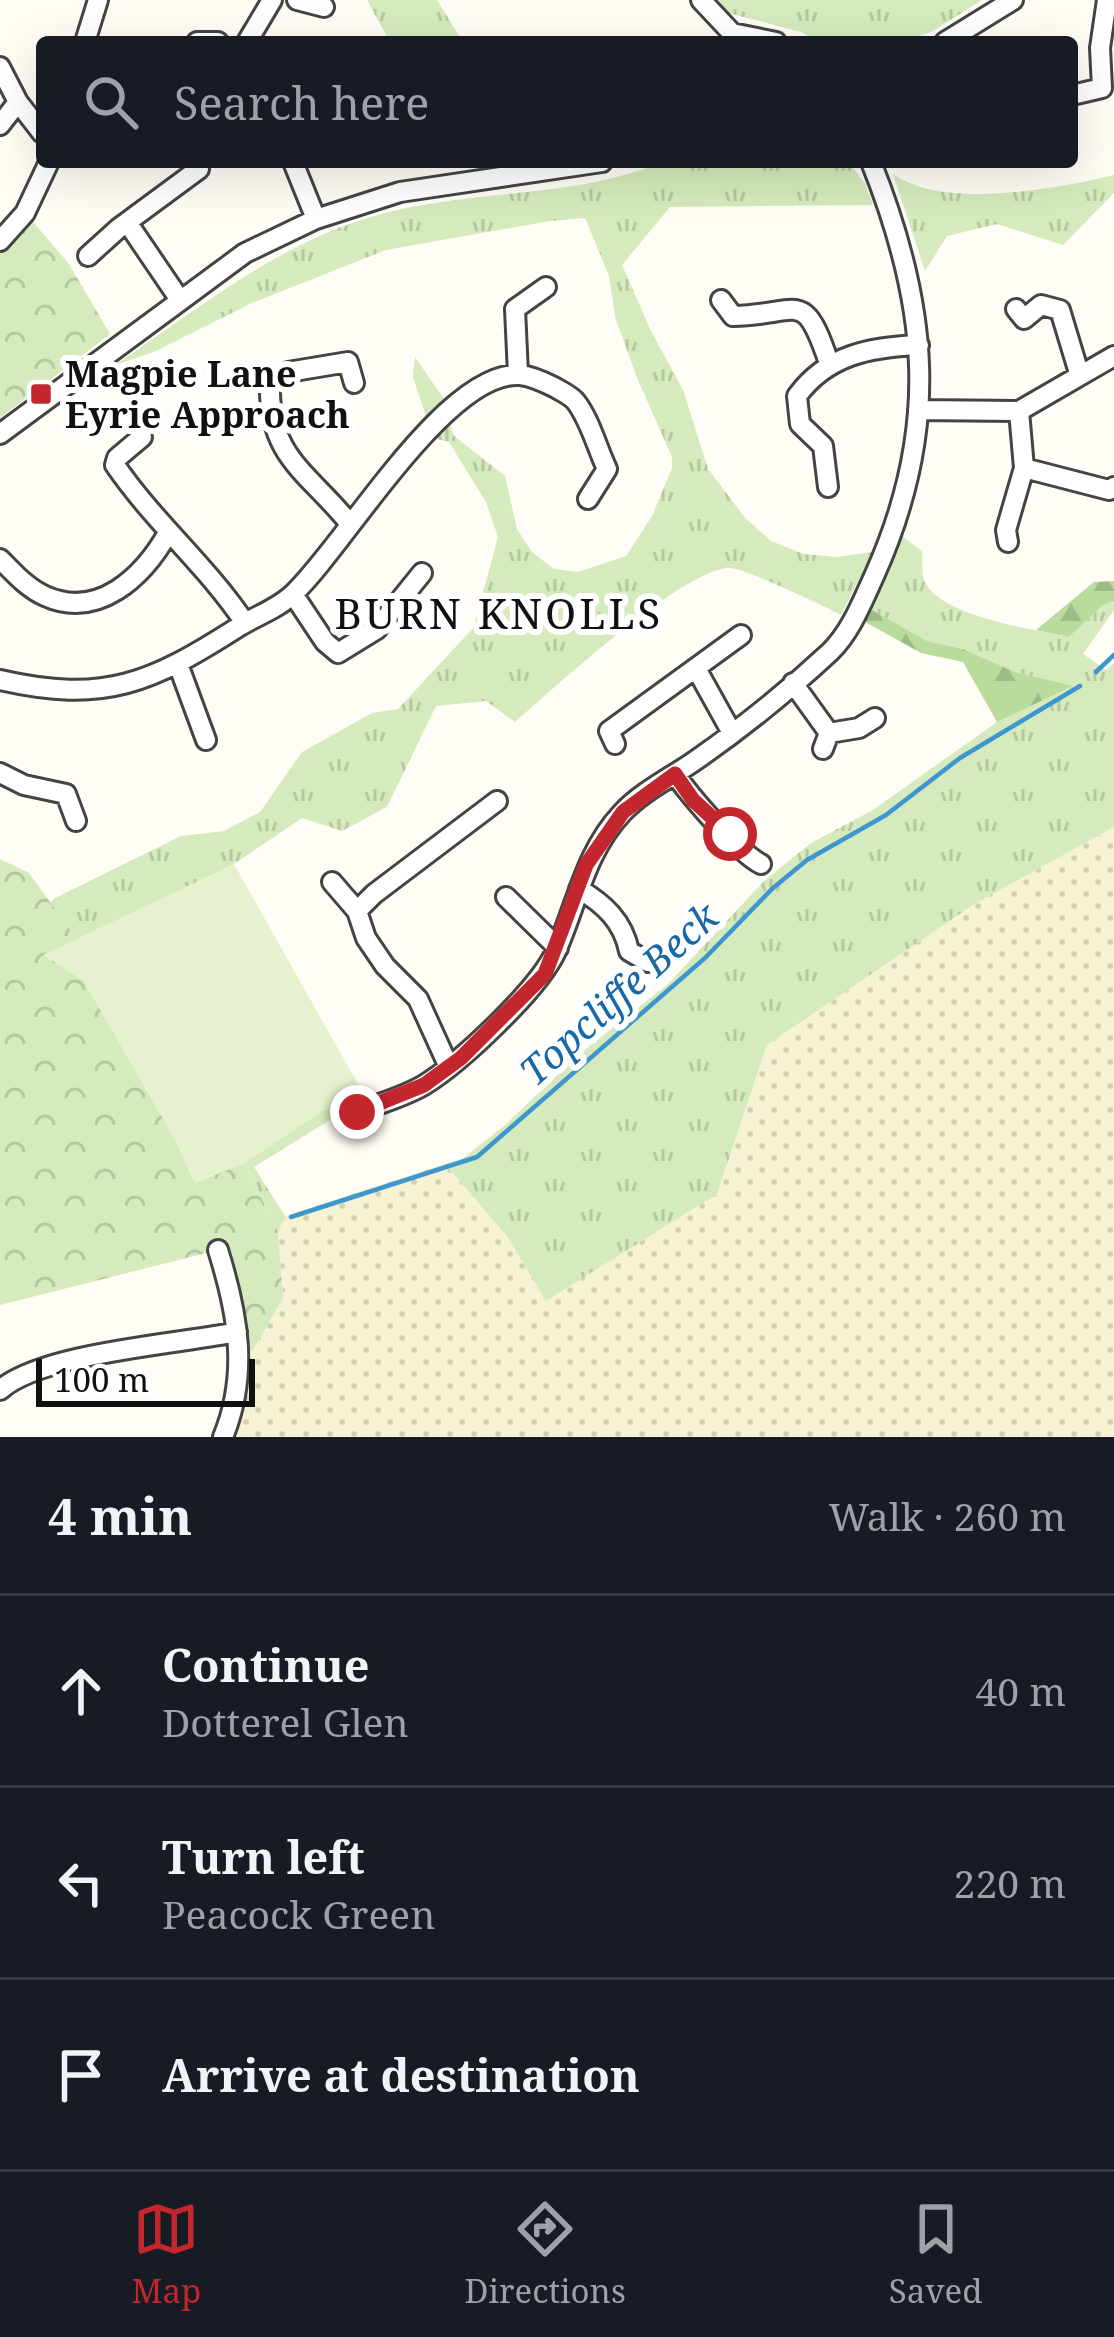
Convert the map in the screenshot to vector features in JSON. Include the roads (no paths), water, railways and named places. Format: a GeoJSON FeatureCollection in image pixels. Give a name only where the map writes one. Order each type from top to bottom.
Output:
{"type":"FeatureCollection","features":[{"type":"Feature","properties":{"kind":"street"},"geometry":{"type":"LineString","coordinates":[[87,36],[98,0]]}},
{"type":"Feature","properties":{"kind":"street"},"geometry":{"type":"LineString","coordinates":[[251,36],[272,0]]}},
{"type":"Feature","properties":{"kind":"street"},"geometry":{"type":"LineString","coordinates":[[297,0],[324,7]]}},
{"type":"Feature","properties":{"kind":"street"},"geometry":{"type":"LineString","coordinates":[[701,0],[732,33],[747,36]]}},
{"type":"Feature","properties":{"kind":"street"},"geometry":{"type":"LineString","coordinates":[[956,36],[1013,0]]}},
{"type":"Feature","properties":{"kind":"street"},"geometry":{"type":"LineString","coordinates":[[1078,94],[1108,93],[1100,48],[1107,0]]}},
{"type":"Feature","properties":{"kind":"street"},"geometry":{"type":"LineString","coordinates":[[0,68],[36,126]]}},
{"type":"Feature","properties":{"kind":"street"},"geometry":{"type":"LineString","coordinates":[[0,125],[18,103]]}},
{"type":"Feature","properties":{"kind":"street"},"geometry":{"type":"LineString","coordinates":[[0,241],[25,212],[46,168]]}},
{"type":"Feature","properties":{"kind":"street"},"geometry":{"type":"LineString","coordinates":[[295,168],[316,219]]}},
{"type":"Feature","properties":{"kind":"street"},"geometry":{"type":"LineString","coordinates":[[0,434],[245,253],[316,219],[417,189],[561,168]]}},
{"type":"Feature","properties":{"kind":"street"},"geometry":{"type":"LineString","coordinates":[[357,1112],[377,1095],[424,1085],[461,1058],[545,974],[586,865],[623,812],[732,733],[834,648],[868,590],[899,513],[919,410],[919,345],[909,272],[873,168]]}},
{"type":"Feature","properties":{"kind":"street"},"geometry":{"type":"LineString","coordinates":[[88,256],[200,169]]}},
{"type":"Feature","properties":{"kind":"street"},"geometry":{"type":"LineString","coordinates":[[127,223],[180,300]]}},
{"type":"Feature","properties":{"kind":"street"},"geometry":{"type":"LineString","coordinates":[[518,374],[511,309],[546,287]]}},
{"type":"Feature","properties":{"kind":"street"},"geometry":{"type":"LineString","coordinates":[[721,300],[733,316],[795,307],[807,311],[830,363]]}},
{"type":"Feature","properties":{"kind":"street"},"geometry":{"type":"LineString","coordinates":[[1016,309],[1024,319],[1041,305],[1060,310],[1079,373]]}},
{"type":"Feature","properties":{"kind":"street"},"geometry":{"type":"LineString","coordinates":[[828,487],[823,446],[800,424],[796,396],[830,363],[866,350],[919,345]]}},
{"type":"Feature","properties":{"kind":"street"},"geometry":{"type":"LineString","coordinates":[[919,410],[1018,411],[1114,356]]}},
{"type":"Feature","properties":{"kind":"street"},"geometry":{"type":"LineString","coordinates":[[350,524],[278,442],[269,412],[270,386],[289,372],[348,362],[354,383]]}},
{"type":"Feature","properties":{"kind":"street"},"geometry":{"type":"LineString","coordinates":[[0,680],[50,692],[97,692],[178,664],[293,594],[425,436],[469,392],[494,380],[518,374],[545,382],[575,400],[607,469],[588,499]]}},
{"type":"Feature","properties":{"kind":"street"},"geometry":{"type":"LineString","coordinates":[[1008,542],[1006,530],[1024,468],[1018,411]]}},
{"type":"Feature","properties":{"kind":"street"},"geometry":{"type":"LineString","coordinates":[[142,436],[115,465],[168,533],[218,582],[245,623]]}},
{"type":"Feature","properties":{"kind":"street"},"geometry":{"type":"LineString","coordinates":[[1024,468],[1110,494]]}},
{"type":"Feature","properties":{"kind":"street"},"geometry":{"type":"LineString","coordinates":[[0,560],[44,596],[86,603],[128,584],[168,533]]}},
{"type":"Feature","properties":{"kind":"street"},"geometry":{"type":"LineString","coordinates":[[293,594],[339,658],[377,629],[422,573]]}},
{"type":"Feature","properties":{"kind":"street"},"geometry":{"type":"LineString","coordinates":[[615,744],[609,731],[741,635]]}},
{"type":"Feature","properties":{"kind":"street"},"geometry":{"type":"LineString","coordinates":[[178,664],[206,740]]}},
{"type":"Feature","properties":{"kind":"street"},"geometry":{"type":"LineString","coordinates":[[698,670],[732,733]]}},
{"type":"Feature","properties":{"kind":"street"},"geometry":{"type":"LineString","coordinates":[[793,683],[826,741],[875,718]]}},
{"type":"Feature","properties":{"kind":"street"},"geometry":{"type":"LineString","coordinates":[[0,773],[24,785],[66,794],[76,820]]}},
{"type":"Feature","properties":{"kind":"street"},"geometry":{"type":"LineString","coordinates":[[675,774],[744,855],[761,864]]}},
{"type":"Feature","properties":{"kind":"street"},"geometry":{"type":"LineString","coordinates":[[357,910],[483,804]]}},
{"type":"Feature","properties":{"kind":"street"},"geometry":{"type":"LineString","coordinates":[[332,882],[357,910],[365,938],[385,966],[418,999],[448,1065]]}},
{"type":"Feature","properties":{"kind":"street"},"geometry":{"type":"LineString","coordinates":[[579,889],[601,902],[626,932],[629,951],[648,962]]}},
{"type":"Feature","properties":{"kind":"street"},"geometry":{"type":"LineString","coordinates":[[506,897],[558,948]]}},
{"type":"Feature","properties":{"kind":"street"},"geometry":{"type":"LineString","coordinates":[[218,1250],[233,1298],[241,1372],[223,1437]]}},
{"type":"Feature","properties":{"kind":"street"},"geometry":{"type":"LineString","coordinates":[[0,1390],[20,1375],[50,1365],[237,1333]]}},
{"type":"Feature","properties":{"kind":"waterway","name":"Topcliffe Beck"},"geometry":{"type":"LineString","coordinates":[[1096,672],[1114,655]]}},
{"type":"Feature","properties":{"kind":"waterway","name":"Topcliffe Beck"},"geometry":{"type":"LineString","coordinates":[[291,1217],[477,1157],[705,958],[807,860],[886,815],[960,758],[1080,686]]}},
{"type":"Feature","properties":{"kind":"place","name":"Magpie Lane Eyrie Approach"},"geometry":{"type":"Point","coordinates":[41,394]}},
{"type":"Feature","properties":{"kind":"district","name":"BURN KNOLLS"},"geometry":{"type":"Point","coordinates":[499,612]}}]}
